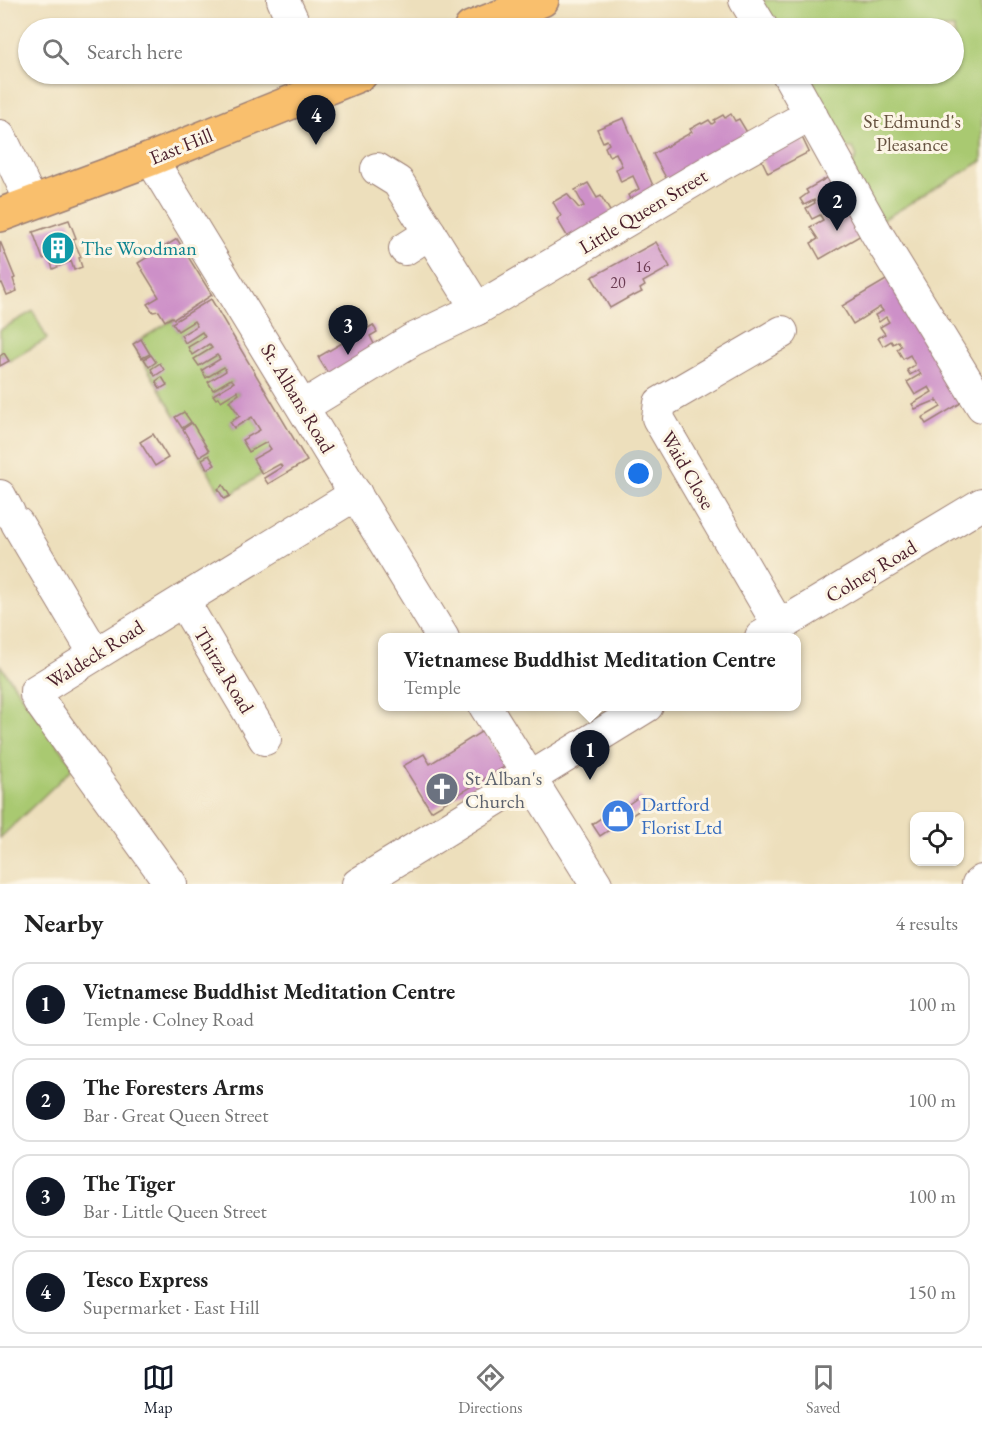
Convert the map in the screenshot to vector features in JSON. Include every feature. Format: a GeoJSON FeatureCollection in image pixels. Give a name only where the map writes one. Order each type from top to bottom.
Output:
{"type":"FeatureCollection","features":[{"type":"Feature","properties":{"kind":"main road"},"geometry":{"type":"LineString","coordinates":[[496,18],[542,0]]}},
{"type":"Feature","properties":{"kind":"main road","name":"East Hill"},"geometry":{"type":"LineString","coordinates":[[0,215],[151,159],[314,84]]}},
{"type":"Feature","properties":{"kind":"street"},"geometry":{"type":"LineString","coordinates":[[283,0],[291,18]]}},
{"type":"Feature","properties":{"kind":"street"},"geometry":{"type":"LineString","coordinates":[[745,0],[756,18]]}},
{"type":"Feature","properties":{"kind":"street"},"geometry":{"type":"LineString","coordinates":[[794,84],[877,234],[982,406]]}},
{"type":"Feature","properties":{"kind":"street","name":"Little Queen Street"},"geometry":{"type":"LineString","coordinates":[[304,406],[412,340],[477,309],[720,165],[811,114]]}},
{"type":"Feature","properties":{"kind":"street"},"geometry":{"type":"LineString","coordinates":[[0,136],[32,203]]}},
{"type":"Feature","properties":{"kind":"street","name":"St. Albans Road"},"geometry":{"type":"LineString","coordinates":[[151,159],[304,406],[440,633]]}},
{"type":"Feature","properties":{"kind":"street"},"geometry":{"type":"LineString","coordinates":[[377,169],[398,182],[417,241],[477,309]]}},
{"type":"Feature","properties":{"kind":"street","name":"Waid Close"},"geometry":{"type":"LineString","coordinates":[[770,632],[658,418],[660,403],[782,332]]}},
{"type":"Feature","properties":{"kind":"street","name":"Waldeck Road"},"geometry":{"type":"LineString","coordinates":[[171,884],[36,695],[38,690],[356,494]]}},
{"type":"Feature","properties":{"kind":"street","name":"Colney Road"},"geometry":{"type":"LineString","coordinates":[[770,632],[982,504]]}},
{"type":"Feature","properties":{"kind":"street"},"geometry":{"type":"LineString","coordinates":[[9,510],[95,654]]}},
{"type":"Feature","properties":{"kind":"street","name":"Thirza Road"},"geometry":{"type":"LineString","coordinates":[[183,601],[265,739]]}},
{"type":"Feature","properties":{"kind":"street"},"geometry":{"type":"LineString","coordinates":[[488,711],[596,884]]}},
{"type":"Feature","properties":{"kind":"street"},"geometry":{"type":"LineString","coordinates":[[358,884],[638,711]]}},
{"type":"Feature","properties":{"kind":"street"},"geometry":{"type":"LineString","coordinates":[[978,884],[982,881]]}},
{"type":"Feature","properties":{"kind":"green space","name":"St Edmund's Pleasance"},"geometry":{"type":"Polygon","coordinates":[[[755,0],[982,0],[982,161],[881,221],[850,168],[857,157],[853,148],[836,147],[801,84],[964,84],[964,18],[765,18],[755,0]]]}},
{"type":"Feature","properties":{"kind":"green space"},"geometry":{"type":"Polygon","coordinates":[[[33,311],[47,339],[9,361],[4,354],[0,356],[0,330],[33,311]]]}},
{"type":"Feature","properties":{"kind":"green space"},"geometry":{"type":"Polygon","coordinates":[[[174,319],[173,323],[178,331],[194,321],[197,326],[181,335],[185,343],[202,332],[205,337],[188,347],[192,354],[209,344],[212,348],[195,358],[199,366],[217,355],[220,359],[202,370],[206,378],[224,367],[226,371],[209,381],[213,389],[231,379],[234,382],[213,395],[215,399],[237,391],[239,394],[229,401],[240,416],[230,422],[234,428],[252,417],[260,430],[243,441],[250,452],[267,442],[271,449],[254,459],[262,474],[224,499],[133,344],[174,319]]]}},
{"type":"Feature","properties":{"kind":"green space"},"geometry":{"type":"Polygon","coordinates":[[[0,665],[74,767],[0,838],[0,665]]]}},
{"type":"Feature","properties":{"kind":"building"},"geometry":{"type":"Polygon","coordinates":[[[731,114],[735,121],[739,119],[751,139],[670,185],[653,154],[692,132],[690,129],[701,123],[709,120],[712,124],[714,120],[723,115],[725,118],[731,114]]]}},
{"type":"Feature","properties":{"kind":"building"},"geometry":{"type":"Polygon","coordinates":[[[624,118],[657,195],[633,206],[628,195],[639,189],[633,176],[621,182],[616,169],[622,166],[616,153],[609,156],[605,147],[609,144],[607,140],[603,142],[597,129],[624,118]]]}},
{"type":"Feature","properties":{"kind":"building"},"geometry":{"type":"Polygon","coordinates":[[[800,133],[809,152],[768,173],[759,154],[800,133]]]}},
{"type":"Feature","properties":{"kind":"building"},"geometry":{"type":"Polygon","coordinates":[[[832,175],[863,234],[820,259],[811,243],[818,239],[810,227],[823,220],[820,215],[812,219],[806,208],[815,203],[814,200],[804,205],[800,199],[808,193],[806,190],[832,175]]]}},
{"type":"Feature","properties":{"kind":"building"},"geometry":{"type":"Polygon","coordinates":[[[588,183],[597,198],[601,196],[613,216],[570,241],[557,219],[561,216],[553,202],[567,194],[579,208],[584,206],[575,190],[588,183]]]}},
{"type":"Feature","properties":{"kind":"building","name":"The Woodman"},"geometry":{"type":"Polygon","coordinates":[[[69,220],[76,238],[73,239],[81,257],[79,258],[82,267],[74,270],[71,261],[53,269],[49,257],[43,259],[33,232],[69,220]]]}},
{"type":"Feature","properties":{"kind":"building"},"geometry":{"type":"Polygon","coordinates":[[[177,239],[212,295],[174,319],[172,317],[165,321],[159,311],[153,312],[147,304],[159,297],[138,263],[177,239]]]}},
{"type":"Feature","properties":{"kind":"building"},"geometry":{"type":"Polygon","coordinates":[[[0,241],[15,278],[13,279],[17,291],[7,295],[2,283],[0,284],[0,241]]]}},
{"type":"Feature","properties":{"kind":"building"},"geometry":{"type":"Polygon","coordinates":[[[656,242],[670,267],[643,282],[645,286],[640,289],[642,292],[610,308],[592,277],[656,242]]]}},
{"type":"Feature","properties":{"kind":"building"},"geometry":{"type":"Polygon","coordinates":[[[891,277],[966,400],[926,424],[922,418],[941,407],[937,400],[915,409],[912,404],[932,392],[929,387],[915,395],[907,382],[921,374],[918,370],[910,375],[907,370],[915,365],[910,355],[903,359],[897,349],[901,346],[898,341],[893,344],[891,341],[883,346],[878,338],[885,334],[880,327],[889,322],[886,317],[879,322],[875,315],[883,311],[880,307],[853,324],[842,306],[891,277]]]}},
{"type":"Feature","properties":{"kind":"building"},"geometry":{"type":"Polygon","coordinates":[[[211,299],[307,461],[268,484],[264,478],[282,467],[280,464],[262,474],[253,459],[271,449],[267,442],[249,452],[242,440],[260,430],[252,417],[234,428],[230,422],[240,416],[229,401],[239,394],[237,391],[221,401],[219,397],[216,399],[213,395],[234,382],[231,379],[213,390],[208,382],[226,371],[224,367],[206,378],[202,370],[220,359],[217,355],[199,366],[194,359],[212,348],[209,344],[192,355],[188,347],[205,337],[202,332],[185,343],[181,335],[197,326],[194,321],[178,331],[172,323],[211,299]]]}},
{"type":"Feature","properties":{"kind":"building"},"geometry":{"type":"Polygon","coordinates":[[[373,325],[377,332],[370,336],[378,352],[332,380],[318,357],[373,325]]]}},
{"type":"Feature","properties":{"kind":"building"},"geometry":{"type":"Polygon","coordinates":[[[141,339],[150,354],[142,358],[133,344],[141,339]]]}},
{"type":"Feature","properties":{"kind":"building"},"geometry":{"type":"Polygon","coordinates":[[[4,353],[9,361],[0,366],[0,356],[4,353]]]}},
{"type":"Feature","properties":{"kind":"building"},"geometry":{"type":"Polygon","coordinates":[[[151,355],[156,362],[149,367],[144,359],[151,355]]]}},
{"type":"Feature","properties":{"kind":"building"},"geometry":{"type":"Polygon","coordinates":[[[160,363],[164,370],[155,376],[151,369],[160,363]]]}},
{"type":"Feature","properties":{"kind":"building"},"geometry":{"type":"Polygon","coordinates":[[[162,377],[167,385],[160,389],[156,381],[162,377]]]}},
{"type":"Feature","properties":{"kind":"building"},"geometry":{"type":"Polygon","coordinates":[[[184,412],[191,422],[182,428],[175,417],[184,412]]]}},
{"type":"Feature","properties":{"kind":"building"},"geometry":{"type":"Polygon","coordinates":[[[192,423],[209,451],[199,457],[183,429],[192,423]]]}},
{"type":"Feature","properties":{"kind":"building"},"geometry":{"type":"Polygon","coordinates":[[[153,434],[168,458],[155,466],[140,442],[153,434]]]}},
{"type":"Feature","properties":{"kind":"building"},"geometry":{"type":"Polygon","coordinates":[[[209,455],[215,465],[207,469],[202,459],[209,455]]]}},
{"type":"Feature","properties":{"kind":"building"},"geometry":{"type":"Polygon","coordinates":[[[223,485],[230,496],[224,499],[218,489],[223,485]]]}},
{"type":"Feature","properties":{"kind":"building","name":"St Alban's Church"},"geometry":{"type":"Polygon","coordinates":[[[484,730],[506,766],[431,811],[403,766],[424,754],[430,764],[484,730]]]}},
{"type":"Feature","properties":{"kind":"building","name":"Dartford Florist Ltd"},"geometry":{"type":"Polygon","coordinates":[[[640,796],[646,806],[600,836],[592,824],[640,796]]]}},
{"type":"Feature","properties":{"kind":"place","name":"Tesco Express"},"geometry":{"type":"Point","coordinates":[316,145]}},
{"type":"Feature","properties":{"kind":"place","name":"The Foresters Arms"},"geometry":{"type":"Point","coordinates":[837,231]}},
{"type":"Feature","properties":{"kind":"place","name":"The Woodman"},"geometry":{"type":"Point","coordinates":[58,248]}},
{"type":"Feature","properties":{"kind":"place","name":"The Tiger"},"geometry":{"type":"Point","coordinates":[348,355]}},
{"type":"Feature","properties":{"kind":"place","name":"Vietnamese Buddhist Meditation Centre"},"geometry":{"type":"Point","coordinates":[590,780]}},
{"type":"Feature","properties":{"kind":"place","name":"St Alban's Church"},"geometry":{"type":"Point","coordinates":[442,789]}},
{"type":"Feature","properties":{"kind":"place","name":"Dartford Florist Ltd"},"geometry":{"type":"Point","coordinates":[618,816]}}]}
